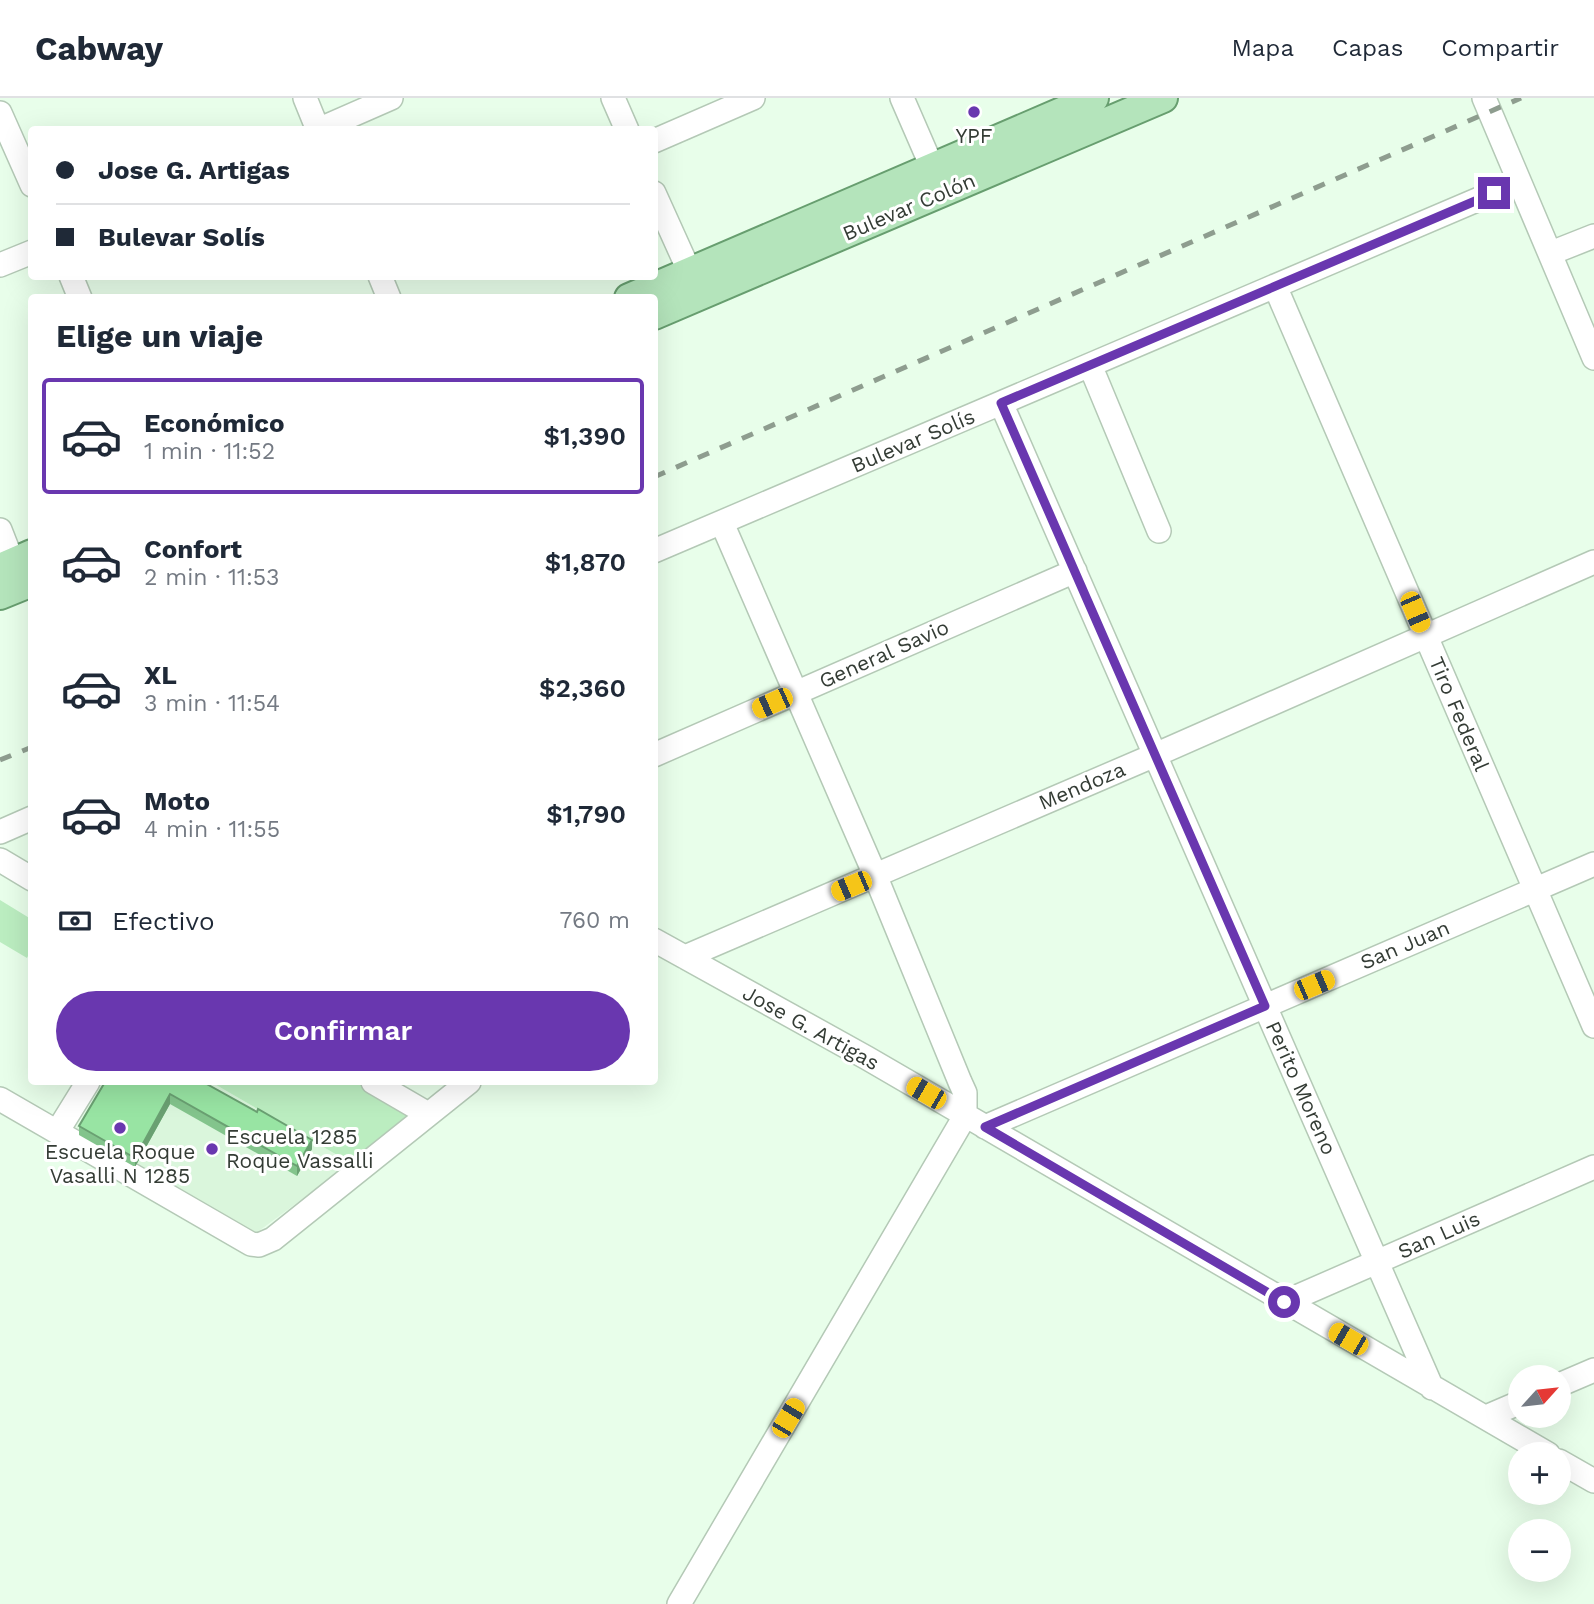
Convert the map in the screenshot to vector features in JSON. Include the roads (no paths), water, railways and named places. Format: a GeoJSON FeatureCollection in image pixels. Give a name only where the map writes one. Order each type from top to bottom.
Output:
{"type":"FeatureCollection","features":[{"type":"Feature","properties":{"kind":"main road","name":"Bulevar Colón"},"geometry":{"type":"LineString","coordinates":[[1025,142],[1094,98]]}},
{"type":"Feature","properties":{"kind":"main road","name":"Bulevar Colón"},"geometry":{"type":"LineString","coordinates":[[648,294],[695,284],[1025,142],[1163,98]]}},
{"type":"Feature","properties":{"kind":"main road","name":"Bulevar Colón"},"geometry":{"type":"LineString","coordinates":[[658,312],[695,284]]}},
{"type":"Feature","properties":{"kind":"street"},"geometry":{"type":"LineString","coordinates":[[305,98],[317,126]]}},
{"type":"Feature","properties":{"kind":"street"},"geometry":{"type":"LineString","coordinates":[[325,126],[391,98]]}},
{"type":"Feature","properties":{"kind":"street"},"geometry":{"type":"LineString","coordinates":[[613,98],[625,126]]}},
{"type":"Feature","properties":{"kind":"street"},"geometry":{"type":"LineString","coordinates":[[658,139],[753,98]]}},
{"type":"Feature","properties":{"kind":"street"},"geometry":{"type":"LineString","coordinates":[[902,98],[938,180]]}},
{"type":"Feature","properties":{"kind":"street"},"geometry":{"type":"LineString","coordinates":[[1484,98],[1594,358]]}},
{"type":"Feature","properties":{"kind":"street"},"geometry":{"type":"LineString","coordinates":[[0,113],[28,176]]}},
{"type":"Feature","properties":{"kind":"street","name":"Bulevar Solís"},"geometry":{"type":"LineString","coordinates":[[658,549],[1519,182]]}},
{"type":"Feature","properties":{"kind":"street"},"geometry":{"type":"LineString","coordinates":[[658,202],[695,284]]}},
{"type":"Feature","properties":{"kind":"street"},"geometry":{"type":"LineString","coordinates":[[1551,253],[1594,236]]}},
{"type":"Feature","properties":{"kind":"street"},"geometry":{"type":"LineString","coordinates":[[0,265],[28,253]]}},
{"type":"Feature","properties":{"kind":"street","name":"Tiro Federal"},"geometry":{"type":"LineString","coordinates":[[1275,286],[1594,1026]]}},
{"type":"Feature","properties":{"kind":"street"},"geometry":{"type":"LineString","coordinates":[[1090,365],[1159,531]]}},
{"type":"Feature","properties":{"kind":"street","name":"Perito Moreno"},"geometry":{"type":"LineString","coordinates":[[1001,403],[1432,1388]]}},
{"type":"Feature","properties":{"kind":"street"},"geometry":{"type":"LineString","coordinates":[[679,1604],[975,1121],[875,875],[722,523]]}},
{"type":"Feature","properties":{"kind":"street"},"geometry":{"type":"LineString","coordinates":[[0,530],[16,574]]}},
{"type":"Feature","properties":{"kind":"street","name":"Mendoza"},"geometry":{"type":"LineString","coordinates":[[685,957],[1594,562]]}},
{"type":"Feature","properties":{"kind":"street","name":"General Savio"},"geometry":{"type":"LineString","coordinates":[[658,753],[1075,571]]}},
{"type":"Feature","properties":{"kind":"street"},"geometry":{"type":"LineString","coordinates":[[0,832],[28,820]]}},
{"type":"Feature","properties":{"kind":"street"},"geometry":{"type":"LineString","coordinates":[[0,860],[28,877]]}},
{"type":"Feature","properties":{"kind":"street","name":"San Juan"},"geometry":{"type":"LineString","coordinates":[[975,1121],[1265,1006],[1594,864]]}},
{"type":"Feature","properties":{"kind":"street","name":"Jose G. Artigas"},"geometry":{"type":"LineString","coordinates":[[658,942],[867,1058],[1527,1442]]}},
{"type":"Feature","properties":{"kind":"street"},"geometry":{"type":"LineString","coordinates":[[57,1132],[86,1085]]}},
{"type":"Feature","properties":{"kind":"street"},"geometry":{"type":"LineString","coordinates":[[378,1085],[428,1114]]}},
{"type":"Feature","properties":{"kind":"street"},"geometry":{"type":"LineString","coordinates":[[0,1099],[251,1244],[259,1245],[273,1239],[465,1085]]}},
{"type":"Feature","properties":{"kind":"street","name":"San Luis"},"geometry":{"type":"LineString","coordinates":[[1284,1302],[1594,1167]]}},
{"type":"Feature","properties":{"kind":"street"},"geometry":{"type":"LineString","coordinates":[[1572,1379],[1594,1370]]}},
{"type":"Feature","properties":{"kind":"street"},"geometry":{"type":"LineString","coordinates":[[1486,1418],[1508,1408]]}},
{"type":"Feature","properties":{"kind":"street"},"geometry":{"type":"LineString","coordinates":[[1571,1468],[1594,1481]]}},
{"type":"Feature","properties":{"kind":"railway"},"geometry":{"type":"LineString","coordinates":[[658,475],[1521,98]]}},
{"type":"Feature","properties":{"kind":"railway"},"geometry":{"type":"LineString","coordinates":[[0,760],[28,749]]}},
{"type":"Feature","properties":{"kind":"place","name":"YPF"},"geometry":{"type":"Point","coordinates":[974,112]}},
{"type":"Feature","properties":{"kind":"place","name":"Escuela Roque Vasalli N 1285"},"geometry":{"type":"Point","coordinates":[120,1128]}},
{"type":"Feature","properties":{"kind":"place","name":"Escuela 1285 Roque Vassalli"},"geometry":{"type":"Point","coordinates":[212,1149]}}]}
